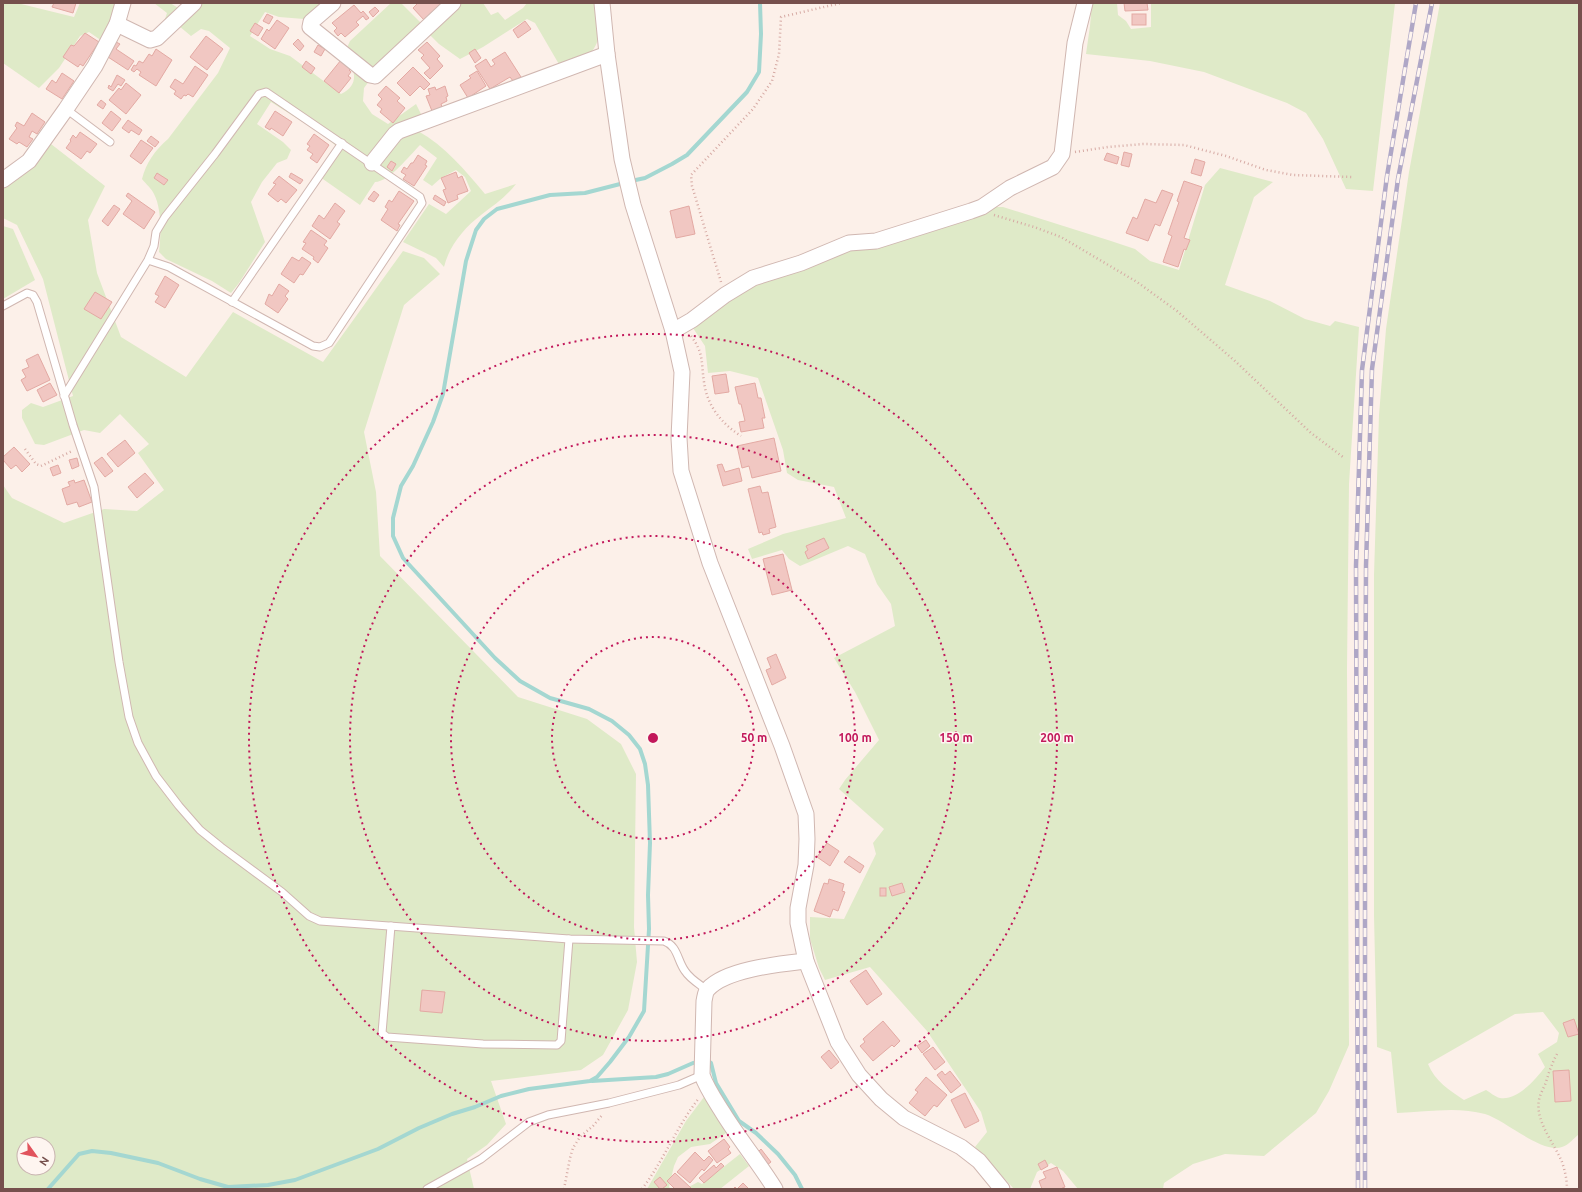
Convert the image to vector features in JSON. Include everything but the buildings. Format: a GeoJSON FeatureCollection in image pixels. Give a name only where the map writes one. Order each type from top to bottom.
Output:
{"type":"FeatureCollection","features":[{"type":"Feature","properties":{"kind":"street"},"geometry":{"type":"LineString","coordinates":[[3,180],[28,161],[66,109],[95,66],[118,24],[123,3]]}},
{"type":"Feature","properties":{"kind":"street"},"geometry":{"type":"LineString","coordinates":[[118,24],[150,40],[157,38],[194,3]]}},
{"type":"Feature","properties":{"kind":"street"},"geometry":{"type":"LineString","coordinates":[[333,3],[310,22],[310,27],[370,75],[375,76],[453,3]]}},
{"type":"Feature","properties":{"kind":"street"},"geometry":{"type":"LineString","coordinates":[[602,3],[624,167],[659,289],[678,328],[682,372],[679,438],[681,471],[710,563],[782,746],[806,814],[806,865],[798,908],[798,923],[806,961],[838,1042],[859,1075],[881,1099],[904,1118],[961,1147],[979,1160],[997,1186]]}},
{"type":"Feature","properties":{"kind":"street"},"geometry":{"type":"LineString","coordinates":[[678,328],[725,295],[753,278],[801,263],[850,243],[876,241],[982,207],[1010,188],[1053,167],[1062,154],[1075,43],[1085,3]]}},
{"type":"Feature","properties":{"kind":"street"},"geometry":{"type":"LineString","coordinates":[[372,164],[399,131],[608,54]]}},
{"type":"Feature","properties":{"kind":"street"},"geometry":{"type":"LineString","coordinates":[[775,1189],[764,1171],[742,1142],[708,1089],[702,1074],[704,1000],[707,990],[720,980],[756,967],[806,961]]}},
{"type":"Feature","properties":{"kind":"lane"},"geometry":{"type":"LineString","coordinates":[[64,396],[148,260],[154,246],[156,232],[165,217],[215,154],[259,94],[266,92],[420,197],[422,203],[329,343],[320,347],[313,346],[169,267],[148,260]]}},
{"type":"Feature","properties":{"kind":"lane"},"geometry":{"type":"LineString","coordinates":[[66,109],[110,142]]}},
{"type":"Feature","properties":{"kind":"lane"},"geometry":{"type":"LineString","coordinates":[[232,302],[342,143]]}},
{"type":"Feature","properties":{"kind":"lane"},"geometry":{"type":"LineString","coordinates":[[3,306],[27,293],[33,295],[37,302],[64,396],[94,487],[118,655],[129,716],[138,743],[156,776],[200,830],[282,892],[309,916],[320,921],[569,939],[657,940],[670,943],[686,973],[707,990]]}},
{"type":"Feature","properties":{"kind":"lane"},"geometry":{"type":"LineString","coordinates":[[390,926],[382,1033],[387,1037],[395,1038],[483,1044],[557,1045],[561,1041],[569,939]]}},
{"type":"Feature","properties":{"kind":"lane"},"geometry":{"type":"LineString","coordinates":[[427,1189],[481,1159],[529,1122],[548,1115],[611,1103],[679,1084],[702,1074]]}},
{"type":"Feature","properties":{"kind":"path"},"geometry":{"type":"LineString","coordinates":[[725,295],[692,186],[691,175],[753,109],[772,81],[779,54],[781,17],[841,3]]}},
{"type":"Feature","properties":{"kind":"path"},"geometry":{"type":"LineString","coordinates":[[1062,154],[1108,147],[1143,144],[1184,145],[1280,173],[1293,175],[1352,177]]}},
{"type":"Feature","properties":{"kind":"path"},"geometry":{"type":"LineString","coordinates":[[982,207],[992,214],[1061,237],[1137,282],[1177,311],[1235,361],[1311,433],[1343,457]]}},
{"type":"Feature","properties":{"kind":"path"},"geometry":{"type":"LineString","coordinates":[[678,328],[700,348],[705,389],[711,406],[730,429],[741,436]]}},
{"type":"Feature","properties":{"kind":"path"},"geometry":{"type":"LineString","coordinates":[[25,449],[36,464],[41,466],[80,446]]}},
{"type":"Feature","properties":{"kind":"path"},"geometry":{"type":"LineString","coordinates":[[1557,1054],[1549,1070],[1546,1083],[1539,1099],[1539,1110],[1544,1126],[1562,1162],[1567,1181],[1567,1189]]}},
{"type":"Feature","properties":{"kind":"path"},"geometry":{"type":"LineString","coordinates":[[642,1189],[650,1178],[686,1114],[708,1089]]}},
{"type":"Feature","properties":{"kind":"path"},"geometry":{"type":"LineString","coordinates":[[564,1189],[573,1148],[580,1137],[593,1126],[611,1103]]}},
{"type":"Feature","properties":{"kind":"green space"},"geometry":{"type":"Polygon","coordinates":[[[3,3],[17,3],[74,17],[80,3],[120,3],[102,41],[89,32],[80,36],[59,68],[39,88],[3,63],[3,3]]]}},
{"type":"Feature","properties":{"kind":"green space"},"geometry":{"type":"Polygon","coordinates":[[[154,3],[170,3],[180,9],[168,20],[165,19],[167,13],[154,3]]]}},
{"type":"Feature","properties":{"kind":"green space"},"geometry":{"type":"Polygon","coordinates":[[[203,3],[323,3],[304,19],[279,17],[265,12],[250,36],[270,49],[290,56],[341,94],[348,90],[354,80],[353,69],[346,50],[350,41],[391,3],[401,3],[422,24],[383,62],[364,88],[363,101],[372,114],[388,124],[416,104],[422,116],[418,131],[446,151],[485,194],[516,184],[504,197],[475,220],[463,232],[453,245],[444,267],[436,258],[403,242],[429,204],[446,214],[471,191],[465,177],[456,170],[441,178],[432,186],[423,180],[437,158],[420,145],[387,178],[375,182],[360,205],[320,177],[340,149],[320,133],[271,102],[257,124],[283,142],[291,150],[287,159],[277,163],[262,182],[251,202],[265,242],[239,283],[231,293],[212,281],[166,259],[159,252],[160,223],[157,200],[152,190],[142,179],[152,157],[168,139],[218,73],[230,48],[209,31],[201,29],[191,36],[179,26],[203,3]]]}},
{"type":"Feature","properties":{"kind":"green space"},"geometry":{"type":"Polygon","coordinates":[[[461,3],[483,3],[491,15],[498,12],[505,20],[523,8],[527,3],[596,3],[599,23],[597,43],[589,54],[560,66],[535,23],[527,19],[483,47],[460,59],[439,44],[430,35],[461,3]]]}},
{"type":"Feature","properties":{"kind":"green space"},"geometry":{"type":"Polygon","coordinates":[[[1092,3],[1117,3],[1118,15],[1126,21],[1131,29],[1151,27],[1151,3],[1395,3],[1373,191],[1346,189],[1323,139],[1306,113],[1287,103],[1204,72],[1150,61],[1086,54],[1092,3]]]}},
{"type":"Feature","properties":{"kind":"green space"},"geometry":{"type":"Polygon","coordinates":[[[1440,3],[1579,3],[1579,1134],[1562,1147],[1554,1148],[1544,1146],[1485,1114],[1464,1110],[1397,1113],[1391,1052],[1377,1047],[1374,916],[1374,575],[1379,415],[1386,329],[1409,172],[1440,3]],[[1543,1012],[1515,1014],[1428,1064],[1434,1075],[1448,1089],[1464,1100],[1486,1090],[1494,1096],[1506,1098],[1519,1093],[1526,1088],[1541,1072],[1545,1067],[1538,1054],[1557,1042],[1559,1033],[1543,1012]]]}},
{"type":"Feature","properties":{"kind":"green space"},"geometry":{"type":"Polygon","coordinates":[[[51,144],[105,186],[88,220],[97,273],[121,337],[186,377],[233,312],[323,362],[403,251],[424,258],[440,274],[404,305],[364,432],[376,492],[380,556],[518,697],[587,719],[621,744],[636,774],[634,927],[637,962],[628,1010],[603,1055],[581,1070],[491,1081],[506,1124],[487,1145],[467,1159],[474,1189],[3,1189],[3,485],[12,498],[64,523],[104,509],[137,511],[164,490],[138,453],[149,444],[120,414],[100,433],[84,430],[44,445],[35,444],[22,418],[22,410],[31,403],[43,407],[73,396],[43,279],[17,225],[3,218],[3,187],[51,144]]]}},
{"type":"Feature","properties":{"kind":"green space"},"geometry":{"type":"Polygon","coordinates":[[[1220,168],[1273,182],[1254,197],[1225,285],[1270,301],[1305,319],[1330,326],[1335,321],[1359,327],[1349,484],[1347,670],[1349,1045],[1329,1091],[1316,1113],[1264,1156],[1225,1154],[1193,1164],[1164,1183],[1163,1189],[1078,1189],[1063,1171],[1051,1163],[1037,1172],[1030,1189],[1014,1189],[975,1147],[987,1132],[981,1112],[927,1031],[870,967],[825,980],[819,968],[810,939],[810,917],[844,919],[876,854],[873,843],[884,829],[839,789],[879,740],[855,692],[834,658],[895,626],[891,604],[877,584],[865,554],[848,546],[800,566],[789,559],[782,550],[752,559],[748,549],[783,534],[846,518],[834,487],[798,480],[787,473],[783,450],[758,378],[730,371],[708,373],[705,346],[691,325],[754,283],[851,247],[995,207],[1003,207],[1135,249],[1150,261],[1179,270],[1205,185],[1220,168]]]}},
{"type":"Feature","properties":{"kind":"green space"},"geometry":{"type":"Polygon","coordinates":[[[3,226],[13,229],[35,280],[3,299],[3,226]]]}},
{"type":"Feature","properties":{"kind":"green space"},"geometry":{"type":"Polygon","coordinates":[[[707,1093],[729,1131],[710,1144],[691,1147],[678,1157],[674,1166],[669,1187],[671,1189],[647,1189],[686,1121],[707,1093]]]}},
{"type":"Feature","properties":{"kind":"green space"},"geometry":{"type":"Polygon","coordinates":[[[740,1154],[749,1166],[720,1189],[685,1189],[698,1182],[702,1184],[740,1154]]]}},
{"type":"Feature","properties":{"kind":"waterway"},"geometry":{"type":"LineString","coordinates":[[631,181],[645,178],[687,155],[747,92],[759,72],[761,34],[760,3]]}},
{"type":"Feature","properties":{"kind":"waterway"},"geometry":{"type":"LineString","coordinates":[[48,1189],[79,1154],[92,1151],[111,1153],[158,1163],[200,1179],[228,1187],[268,1185],[295,1180],[378,1149],[419,1128],[501,1096],[529,1089],[590,1081],[597,1077],[610,1062],[629,1037],[644,1011],[649,929],[648,895],[650,843],[648,785],[645,764],[640,749],[629,735],[612,721],[589,709],[550,698],[520,681],[495,658],[403,558],[393,536],[393,518],[401,486],[413,466],[433,422],[443,394],[466,261],[476,230],[484,219],[497,209],[550,195],[585,193],[624,183]]}},
{"type":"Feature","properties":{"kind":"waterway"},"geometry":{"type":"LineString","coordinates":[[592,1081],[656,1077],[668,1074],[693,1063],[708,1061],[711,1063],[716,1083],[739,1121],[756,1133],[778,1154],[795,1175],[802,1189]]}},
{"type":"Feature","properties":{"kind":"railway"},"geometry":{"type":"LineString","coordinates":[[1358,1189],[1356,566],[1362,370],[1387,176],[1416,3]]}},
{"type":"Feature","properties":{"kind":"railway"},"geometry":{"type":"LineString","coordinates":[[1365,1189],[1366,566],[1372,369],[1398,179],[1432,3]]}}]}
